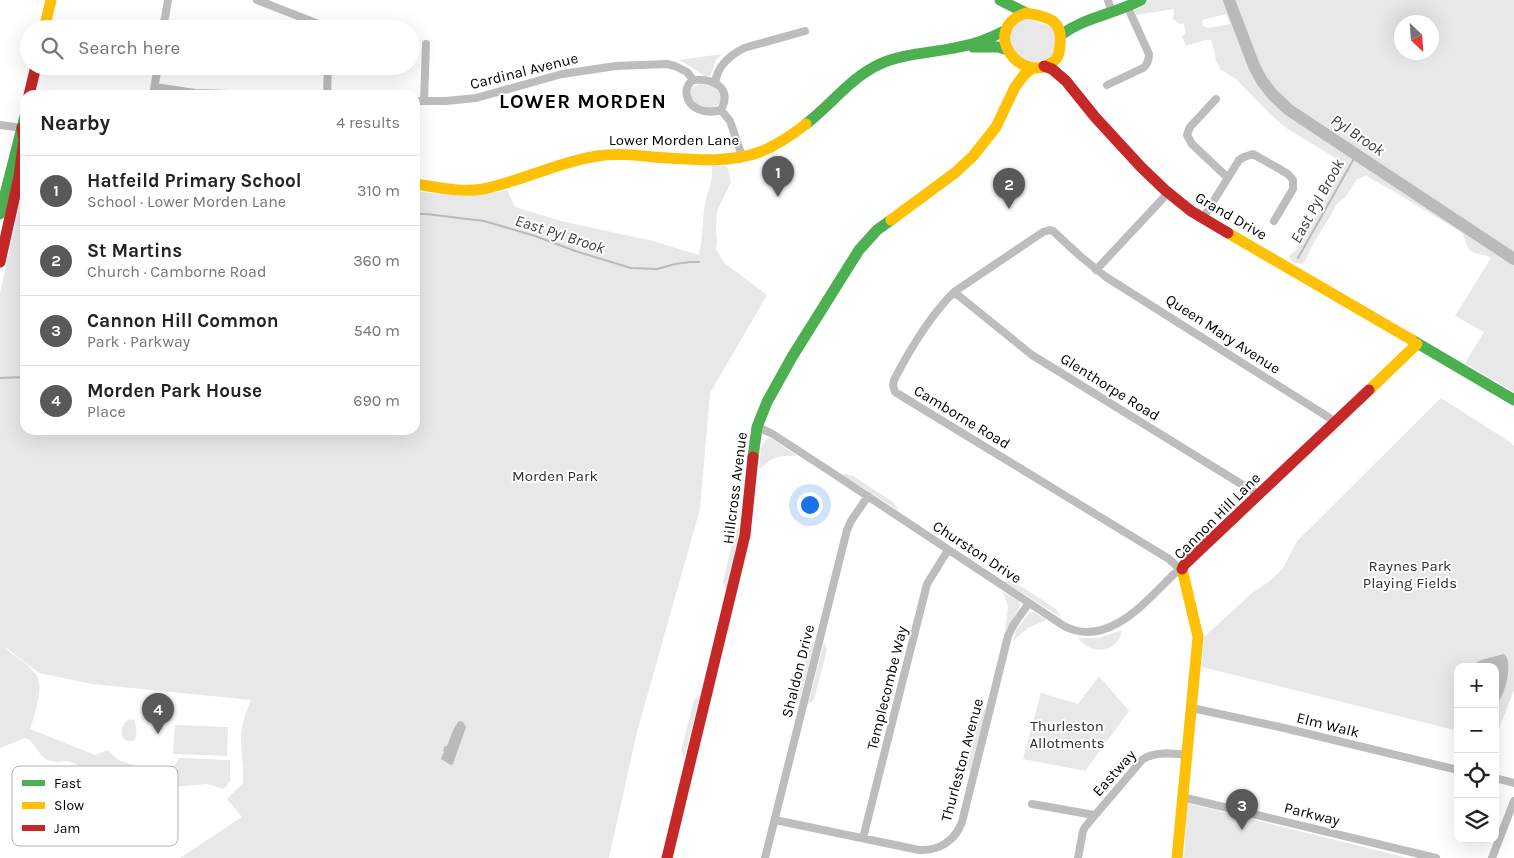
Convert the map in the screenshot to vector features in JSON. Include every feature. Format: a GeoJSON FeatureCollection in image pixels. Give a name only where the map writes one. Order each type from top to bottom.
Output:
{"type":"FeatureCollection","features":[{"type":"Feature","properties":{"kind":"main road"},"geometry":{"type":"LineString","coordinates":[[46,20],[51,0]]}},
{"type":"Feature","properties":{"kind":"main road"},"geometry":{"type":"LineString","coordinates":[[995,0],[1004,9],[1007,27],[1005,43],[1008,50],[1017,62],[1026,67],[1044,66],[1051,63],[1058,56],[1061,35],[1058,25],[1054,20]]}},
{"type":"Feature","properties":{"kind":"main road"},"geometry":{"type":"LineString","coordinates":[[1000,0],[1026,13],[1054,20],[1091,19]]}},
{"type":"Feature","properties":{"kind":"main road"},"geometry":{"type":"LineString","coordinates":[[1061,35],[1068,29],[1091,19],[1128,8],[1141,0]]}},
{"type":"Feature","properties":{"kind":"main road"},"geometry":{"type":"LineString","coordinates":[[1007,27],[1012,19],[1026,13]]}},
{"type":"Feature","properties":{"kind":"main road","name":"Lower Morden Lane"},"geometry":{"type":"LineString","coordinates":[[420,185],[454,190],[482,189],[572,162],[611,154],[710,158],[742,156],[758,152],[801,128],[830,105],[858,77],[873,67],[894,59],[965,46],[990,38],[1007,27]]}},
{"type":"Feature","properties":{"kind":"main road","name":"Lower Morden Lane"},"geometry":{"type":"LineString","coordinates":[[965,46],[998,47],[1008,50]]}},
{"type":"Feature","properties":{"kind":"main road","name":"Grand Drive"},"geometry":{"type":"LineString","coordinates":[[1058,56],[1067,82]]}},
{"type":"Feature","properties":{"kind":"main road","name":"Hillcross Avenue"},"geometry":{"type":"LineString","coordinates":[[1015,86],[1017,62]]}},
{"type":"Feature","properties":{"kind":"main road","name":"Grand Drive"},"geometry":{"type":"LineString","coordinates":[[1044,66],[1051,68],[1067,82],[1088,110],[1168,192],[1192,211],[1514,400]]}},
{"type":"Feature","properties":{"kind":"main road","name":"Hillcross Avenue"},"geometry":{"type":"LineString","coordinates":[[667,858],[745,535],[753,450],[758,427],[767,402],[859,250],[877,230],[956,172],[973,156],[996,127],[1015,86],[1032,68]]}},
{"type":"Feature","properties":{"kind":"main road"},"geometry":{"type":"LineString","coordinates":[[30,90],[34,75]]}},
{"type":"Feature","properties":{"kind":"main road"},"geometry":{"type":"LineString","coordinates":[[0,214],[8,175],[20,133]]}},
{"type":"Feature","properties":{"kind":"main road"},"geometry":{"type":"LineString","coordinates":[[0,262],[20,169]]}},
{"type":"Feature","properties":{"kind":"main road","name":"Cannon Hill Lane"},"geometry":{"type":"LineString","coordinates":[[1177,858],[1198,633],[1181,570],[1184,565],[1417,344]]}},
{"type":"Feature","properties":{"kind":"street"},"geometry":{"type":"LineString","coordinates":[[165,20],[168,0]]}},
{"type":"Feature","properties":{"kind":"street"},"geometry":{"type":"LineString","coordinates":[[256,0],[308,20]]}},
{"type":"Feature","properties":{"kind":"street"},"geometry":{"type":"LineString","coordinates":[[1108,0],[1112,13]]}},
{"type":"Feature","properties":{"kind":"street"},"geometry":{"type":"LineString","coordinates":[[1107,85],[1143,68],[1149,60],[1149,54],[1128,8]]}},
{"type":"Feature","properties":{"kind":"street"},"geometry":{"type":"LineString","coordinates":[[693,80],[688,84],[686,90],[692,105],[697,109],[710,112],[721,110],[725,103],[725,96],[715,83],[718,72],[723,64],[744,48],[805,31]]}},
{"type":"Feature","properties":{"kind":"street"},"geometry":{"type":"LineString","coordinates":[[424,101],[426,44]]}},
{"type":"Feature","properties":{"kind":"street","name":"Cardinal Avenue"},"geometry":{"type":"LineString","coordinates":[[420,101],[476,98],[562,74],[616,66],[667,64],[687,72],[693,80],[715,83]]}},
{"type":"Feature","properties":{"kind":"street"},"geometry":{"type":"LineString","coordinates":[[154,90],[157,75]]}},
{"type":"Feature","properties":{"kind":"street"},"geometry":{"type":"LineString","coordinates":[[327,90],[328,75]]}},
{"type":"Feature","properties":{"kind":"street"},"geometry":{"type":"LineString","coordinates":[[1216,100],[1190,127],[1187,135],[1192,144],[1228,178]]}},
{"type":"Feature","properties":{"kind":"street"},"geometry":{"type":"LineString","coordinates":[[721,110],[730,121],[742,156]]}},
{"type":"Feature","properties":{"kind":"street"},"geometry":{"type":"LineString","coordinates":[[0,125],[20,123]]}},
{"type":"Feature","properties":{"kind":"street"},"geometry":{"type":"LineString","coordinates":[[1203,218],[1239,160],[1253,154],[1292,176],[1293,189],[1274,222]]}},
{"type":"Feature","properties":{"kind":"street"},"geometry":{"type":"LineString","coordinates":[[1096,270],[1168,192]]}},
{"type":"Feature","properties":{"kind":"street","name":"Queen Mary Avenue"},"geometry":{"type":"LineString","coordinates":[[1044,232],[1053,231],[1096,270],[1336,422]]}},
{"type":"Feature","properties":{"kind":"street","name":"Camborne Road"},"geometry":{"type":"LineString","coordinates":[[1044,232],[954,292],[918,338],[893,382],[893,388],[895,392],[1169,559],[1181,570]]}},
{"type":"Feature","properties":{"kind":"street","name":"Glenthorpe Road"},"geometry":{"type":"LineString","coordinates":[[954,292],[1032,355],[1259,495]]}},
{"type":"Feature","properties":{"kind":"street","name":"Churston Drive"},"geometry":{"type":"LineString","coordinates":[[758,427],[771,433],[1070,629],[1085,632],[1101,630],[1118,624],[1136,610],[1174,574],[1181,570]]}},
{"type":"Feature","properties":{"kind":"street","name":"Shaldon Drive"},"geometry":{"type":"LineString","coordinates":[[765,858],[847,530],[851,520],[868,496]]}},
{"type":"Feature","properties":{"kind":"street","name":"Templecombe Way"},"geometry":{"type":"LineString","coordinates":[[864,838],[927,584],[948,550]]}},
{"type":"Feature","properties":{"kind":"street","name":"Thurleston Avenue"},"geometry":{"type":"LineString","coordinates":[[775,820],[924,850],[944,845],[957,832],[962,822],[1008,636],[1029,603]]}},
{"type":"Feature","properties":{"kind":"street","name":"Elm Walk"},"geometry":{"type":"LineString","coordinates":[[1192,708],[1454,769]]}},
{"type":"Feature","properties":{"kind":"street","name":"Eastway"},"geometry":{"type":"LineString","coordinates":[[1078,858],[1083,831],[1094,815],[1145,757],[1168,754],[1186,755]]}},
{"type":"Feature","properties":{"kind":"street"},"geometry":{"type":"LineString","coordinates":[[1499,779],[1514,783]]}},
{"type":"Feature","properties":{"kind":"street","name":"Parkway"},"geometry":{"type":"LineString","coordinates":[[1182,797],[1436,858]]}},
{"type":"Feature","properties":{"kind":"street"},"geometry":{"type":"LineString","coordinates":[[1492,858],[1514,800]]}},
{"type":"Feature","properties":{"kind":"street","name":"Eastway"},"geometry":{"type":"LineString","coordinates":[[1032,804],[1094,815]]}},
{"type":"Feature","properties":{"kind":"green space"},"geometry":{"type":"Polygon","coordinates":[[[1151,0],[1514,0],[1514,392],[1465,363],[1484,332],[1455,316],[1491,258],[1471,251],[1461,232],[1367,175],[1356,180],[1347,195],[1336,205],[1306,260],[1302,264],[1295,263],[1289,256],[1297,249],[1307,232],[1338,176],[1341,165],[1337,159],[1286,128],[1236,79],[1220,69],[1211,40],[1186,46],[1182,37],[1186,32],[1183,23],[1180,24],[1173,19],[1174,9],[1136,15],[1135,10],[1151,0]],[[1226,14],[1202,20],[1203,26],[1208,28],[1230,24],[1226,14]]]}},
{"type":"Feature","properties":{"kind":"green space"},"geometry":{"type":"Polygon","coordinates":[[[1024,18],[1053,27],[1055,32],[1054,54],[1040,61],[1024,62],[1010,44],[1009,35],[1016,24],[1024,18]]]}},
{"type":"Feature","properties":{"kind":"green space"},"geometry":{"type":"Polygon","coordinates":[[[722,54],[716,60],[710,76],[704,76],[679,60],[722,54]]]}},
{"type":"Feature","properties":{"kind":"green space"},"geometry":{"type":"Polygon","coordinates":[[[700,84],[712,86],[720,93],[722,100],[716,106],[702,107],[692,98],[693,88],[700,84]]]}},
{"type":"Feature","properties":{"kind":"green space","name":"Morden Park"},"geometry":{"type":"Polygon","coordinates":[[[711,165],[728,168],[731,182],[717,211],[716,249],[724,263],[767,295],[710,393],[700,509],[637,732],[609,858],[180,858],[242,817],[227,799],[243,783],[241,734],[251,700],[92,684],[39,673],[4,646],[25,663],[38,678],[39,697],[30,729],[95,755],[109,751],[118,760],[136,766],[78,766],[67,761],[47,760],[30,740],[25,738],[0,748],[0,293],[20,203],[20,435],[420,435],[420,192],[461,195],[495,193],[507,190],[515,207],[561,221],[653,241],[699,255],[705,204],[712,170],[711,165]]]}},
{"type":"Feature","properties":{"kind":"green space","name":"Raynes Park Playing Fields"},"geometry":{"type":"Polygon","coordinates":[[[1441,398],[1510,442],[1514,446],[1514,690],[1499,729],[1499,663],[1454,663],[1454,730],[1202,667],[1204,637],[1252,593],[1270,581],[1283,568],[1297,541],[1441,398]]]}},
{"type":"Feature","properties":{"kind":"green space"},"geometry":{"type":"Polygon","coordinates":[[[770,438],[796,455],[776,458],[759,468],[762,446],[770,438]]]}},
{"type":"Feature","properties":{"kind":"green space"},"geometry":{"type":"Polygon","coordinates":[[[843,475],[853,476],[893,502],[899,511],[843,475]]]}},
{"type":"Feature","properties":{"kind":"green space"},"geometry":{"type":"Polygon","coordinates":[[[741,526],[726,590],[723,582],[735,531],[741,526]]]}},
{"type":"Feature","properties":{"kind":"green space"},"geometry":{"type":"Polygon","coordinates":[[[1005,582],[1016,583],[1056,609],[1062,618],[1005,582]]]}},
{"type":"Feature","properties":{"kind":"green space"},"geometry":{"type":"Polygon","coordinates":[[[1003,592],[1019,601],[1020,606],[1005,632],[1008,607],[1003,592]]]}},
{"type":"Feature","properties":{"kind":"green space"},"geometry":{"type":"Polygon","coordinates":[[[1030,612],[1034,612],[1046,620],[1028,628],[1013,641],[1016,630],[1030,612]]]}},
{"type":"Feature","properties":{"kind":"green space"},"geometry":{"type":"Polygon","coordinates":[[[1122,630],[1120,638],[1116,643],[1103,649],[1090,648],[1078,638],[1099,638],[1122,630]]]}},
{"type":"Feature","properties":{"kind":"green space"},"geometry":{"type":"Polygon","coordinates":[[[815,640],[799,702],[796,694],[809,645],[815,640]]]}},
{"type":"Feature","properties":{"kind":"green space"},"geometry":{"type":"Polygon","coordinates":[[[824,642],[827,650],[814,699],[808,705],[824,642]]]}},
{"type":"Feature","properties":{"kind":"green space","name":"Thurleston Allotments"},"geometry":{"type":"Polygon","coordinates":[[[1099,676],[1129,711],[1085,771],[1023,759],[1041,693],[1078,704],[1099,676]]]}},
{"type":"Feature","properties":{"kind":"green space"},"geometry":{"type":"Polygon","coordinates":[[[700,695],[684,758],[681,751],[694,700],[700,695]]]}},
{"type":"Feature","properties":{"kind":"green space"},"geometry":{"type":"Polygon","coordinates":[[[985,709],[970,772],[967,764],[979,715],[985,709]]]}},
{"type":"Feature","properties":{"kind":"green space"},"geometry":{"type":"Polygon","coordinates":[[[130,719],[134,720],[136,725],[136,735],[135,740],[126,741],[122,731],[123,726],[130,719]]]}},
{"type":"Feature","properties":{"kind":"green space"},"geometry":{"type":"Polygon","coordinates":[[[175,725],[228,727],[227,756],[173,754],[175,725]]]}},
{"type":"Feature","properties":{"kind":"green space"},"geometry":{"type":"Polygon","coordinates":[[[180,758],[230,760],[230,781],[224,789],[207,784],[178,787],[178,766],[174,766],[180,758]]]}},
{"type":"Feature","properties":{"kind":"green space"},"geometry":{"type":"Polygon","coordinates":[[[1187,803],[1407,858],[1184,858],[1187,803]]]}},
{"type":"Feature","properties":{"kind":"shaded area"},"geometry":{"type":"Polygon","coordinates":[[[1504,654],[1507,658],[1507,680],[1499,702],[1499,663],[1476,663],[1504,654]]]}},
{"type":"Feature","properties":{"kind":"shaded area"},"geometry":{"type":"Polygon","coordinates":[[[459,721],[463,722],[466,727],[451,765],[441,759],[443,750],[447,746],[459,721]]]}},
{"type":"Feature","properties":{"kind":"waterway","name":"Pyl Brook"},"geometry":{"type":"LineString","coordinates":[[1229,0],[1254,66],[1262,81],[1289,110],[1514,259]]}},
{"type":"Feature","properties":{"kind":"waterway","name":"East Pyl Brook"},"geometry":{"type":"LineString","coordinates":[[1298,258],[1356,155]]}},
{"type":"Feature","properties":{"kind":"waterway","name":"East Pyl Brook"},"geometry":{"type":"LineString","coordinates":[[420,214],[484,221],[631,268],[657,269],[675,264],[699,262]]}},
{"type":"Feature","properties":{"kind":"waterway","name":"East Pyl Brook"},"geometry":{"type":"LineString","coordinates":[[0,378],[20,377]]}},
{"type":"Feature","properties":{"kind":"traffic: fast"},"geometry":{"type":"LineString","coordinates":[[1000,0],[1026,13]]}},
{"type":"Feature","properties":{"kind":"traffic: fast"},"geometry":{"type":"LineString","coordinates":[[1061,35],[1080,24],[1141,0]]}},
{"type":"Feature","properties":{"kind":"traffic: fast"},"geometry":{"type":"LineString","coordinates":[[806,124],[850,84],[880,64],[909,55],[971,44],[1006,30]]}},
{"type":"Feature","properties":{"kind":"traffic: fast"},"geometry":{"type":"LineString","coordinates":[[973,47],[998,47],[1008,50]]}},
{"type":"Feature","properties":{"kind":"traffic: fast"},"geometry":{"type":"LineString","coordinates":[[0,214],[20,136]]}},
{"type":"Feature","properties":{"kind":"traffic: fast"},"geometry":{"type":"LineString","coordinates":[[753,457],[757,427],[767,402],[792,357],[859,250],[877,230],[891,220]]}},
{"type":"Feature","properties":{"kind":"traffic: fast"},"geometry":{"type":"LineString","coordinates":[[1412,340],[1514,400]]}},
{"type":"Feature","properties":{"kind":"traffic: slow"},"geometry":{"type":"LineString","coordinates":[[46,20],[51,0]]}},
{"type":"Feature","properties":{"kind":"traffic: slow"},"geometry":{"type":"LineString","coordinates":[[1026,13],[1052,20],[1059,29],[1060,48],[1058,55],[1054,61],[1042,67],[1029,67],[1018,62],[1010,53],[1005,42],[1006,31],[1012,21],[1026,13]]}},
{"type":"Feature","properties":{"kind":"traffic: slow"},"geometry":{"type":"LineString","coordinates":[[891,220],[956,172],[973,156],[996,127],[1015,87],[1032,68]]}},
{"type":"Feature","properties":{"kind":"traffic: slow"},"geometry":{"type":"LineString","coordinates":[[420,185],[458,190],[483,189],[568,163],[604,155],[694,159],[721,159],[747,156],[784,140],[806,124]]}},
{"type":"Feature","properties":{"kind":"traffic: slow"},"geometry":{"type":"LineString","coordinates":[[1228,233],[1412,340]]}},
{"type":"Feature","properties":{"kind":"traffic: slow"},"geometry":{"type":"LineString","coordinates":[[1369,390],[1417,344]]}},
{"type":"Feature","properties":{"kind":"traffic: slow"},"geometry":{"type":"LineString","coordinates":[[1177,858],[1198,637],[1182,569]]}},
{"type":"Feature","properties":{"kind":"traffic: jam"},"geometry":{"type":"LineString","coordinates":[[1044,66],[1052,69],[1066,81],[1095,117],[1165,190],[1191,211],[1228,233]]}},
{"type":"Feature","properties":{"kind":"traffic: jam"},"geometry":{"type":"LineString","coordinates":[[30,90],[34,75]]}},
{"type":"Feature","properties":{"kind":"traffic: jam"},"geometry":{"type":"LineString","coordinates":[[0,262],[20,169]]}},
{"type":"Feature","properties":{"kind":"traffic: jam"},"geometry":{"type":"LineString","coordinates":[[1182,569],[1184,565],[1369,390]]}},
{"type":"Feature","properties":{"kind":"traffic: jam"},"geometry":{"type":"LineString","coordinates":[[667,858],[745,535],[753,457]]}},
{"type":"Feature","properties":{"kind":"place","name":"Hatfeild Primary School"},"geometry":{"type":"Point","coordinates":[778,197]}},
{"type":"Feature","properties":{"kind":"place","name":"St Martins"},"geometry":{"type":"Point","coordinates":[1009,209]}},
{"type":"Feature","properties":{"kind":"place","name":"Morden Park House"},"geometry":{"type":"Point","coordinates":[158,734]}},
{"type":"Feature","properties":{"kind":"place","name":"Cannon Hill Common"},"geometry":{"type":"Point","coordinates":[1242,830]}},
{"type":"Feature","properties":{"kind":"district","name":"LOWER MORDEN"},"geometry":{"type":"Point","coordinates":[583,101]}}]}
